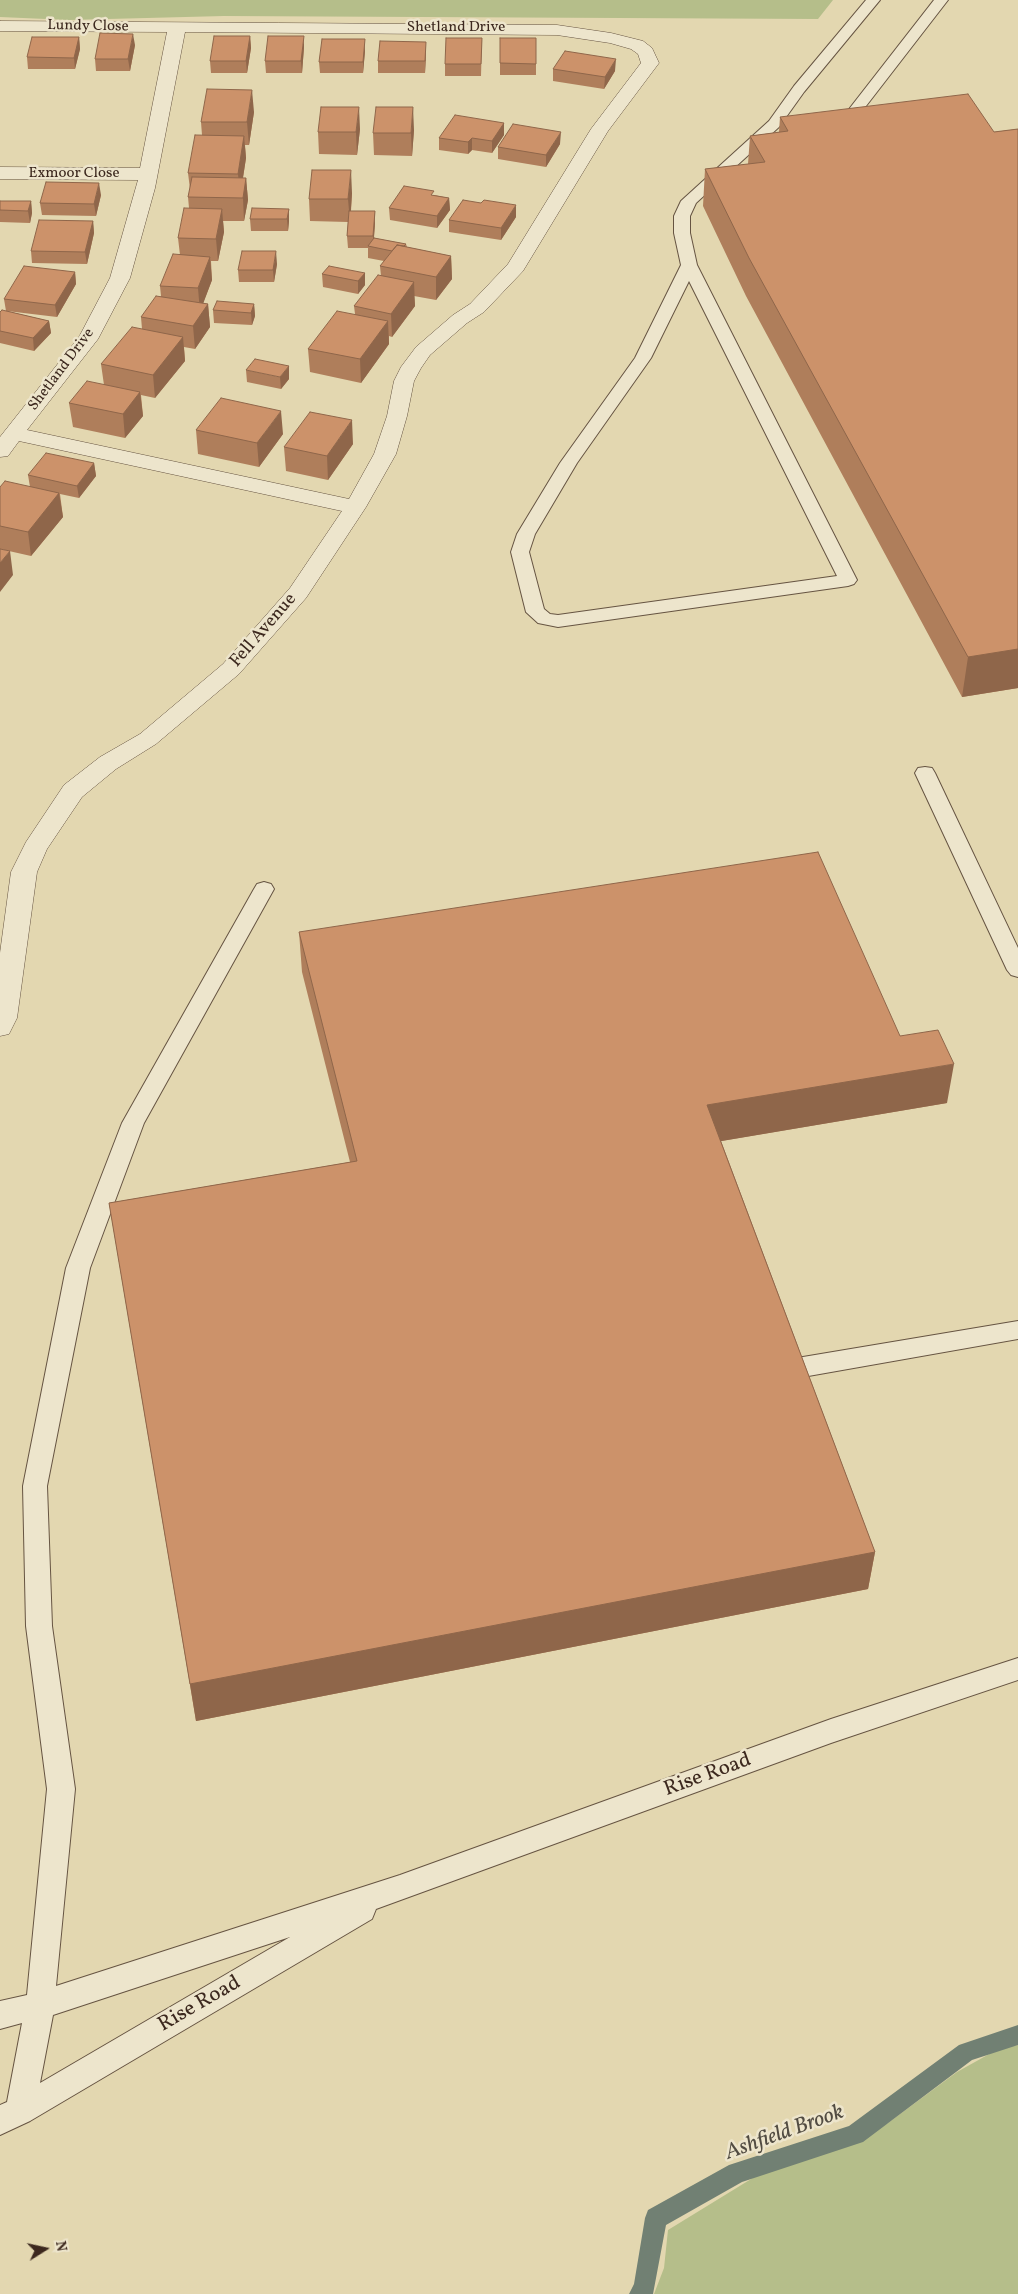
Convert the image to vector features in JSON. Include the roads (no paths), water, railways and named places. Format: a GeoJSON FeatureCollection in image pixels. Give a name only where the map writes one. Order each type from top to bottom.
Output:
{"type":"FeatureCollection","features":[{"type":"Feature","properties":{"kind":"street","name":"Lundy Close"},"geometry":{"type":"LineString","coordinates":[[0,26],[177,28]]}},
{"type":"Feature","properties":{"kind":"street","name":"Shetland Drive"},"geometry":{"type":"LineString","coordinates":[[7,443],[88,339],[120,278],[149,174],[177,28],[556,30],[611,38],[637,45],[649,57],[648,68],[600,130],[516,267],[477,308],[423,351],[411,367],[404,381],[397,416],[385,454],[355,507]]}},
{"type":"Feature","properties":{"kind":"street","name":"Exmoor Close"},"geometry":{"type":"LineString","coordinates":[[0,173],[149,174]]}},
{"type":"Feature","properties":{"kind":"street"},"geometry":{"type":"LineString","coordinates":[[7,443],[355,507]]}},
{"type":"Feature","properties":{"kind":"street","name":"Fell Avenue"},"geometry":{"type":"LineString","coordinates":[[0,1027],[4,1018],[24,872],[35,848],[73,791],[108,764],[148,739],[231,669],[298,593],[355,507]]}},
{"type":"Feature","properties":{"kind":"lane"},"geometry":{"type":"LineString","coordinates":[[689,265],[643,358],[569,463],[526,534],[520,552],[535,612],[545,619],[558,621],[848,580],[689,265],[682,233],[682,216],[688,201],[774,124],[799,89],[873,0]]}},
{"type":"Feature","properties":{"kind":"lane"},"geometry":{"type":"LineString","coordinates":[[870,114],[846,117],[936,1]]}},
{"type":"Feature","properties":{"kind":"lane"},"geometry":{"type":"LineString","coordinates":[[774,124],[793,122]]}},
{"type":"Feature","properties":{"kind":"lane"},"geometry":{"type":"LineString","coordinates":[[925,773],[1018,970]]}},
{"type":"Feature","properties":{"kind":"lane"},"geometry":{"type":"LineString","coordinates":[[10,2115],[40,2005],[61,1789],[39,1626],[35,1486],[78,1268],[133,1123],[264,889]]}},
{"type":"Feature","properties":{"kind":"lane"},"geometry":{"type":"LineString","coordinates":[[797,1368],[1018,1330]]}},
{"type":"Feature","properties":{"kind":"lane","name":"Rise Road"},"geometry":{"type":"LineString","coordinates":[[0,2015],[40,2005],[400,1888],[831,1731],[1018,1669]]}},
{"type":"Feature","properties":{"kind":"lane","name":"Rise Road"},"geometry":{"type":"LineString","coordinates":[[10,2115],[400,1888]]}},
{"type":"Feature","properties":{"kind":"waterway","name":"Ashfield Brook"},"geometry":{"type":"LineString","coordinates":[[640,2294],[644,2289],[656,2218],[737,2173],[855,2135],[966,2052],[1018,2035]]}}]}
